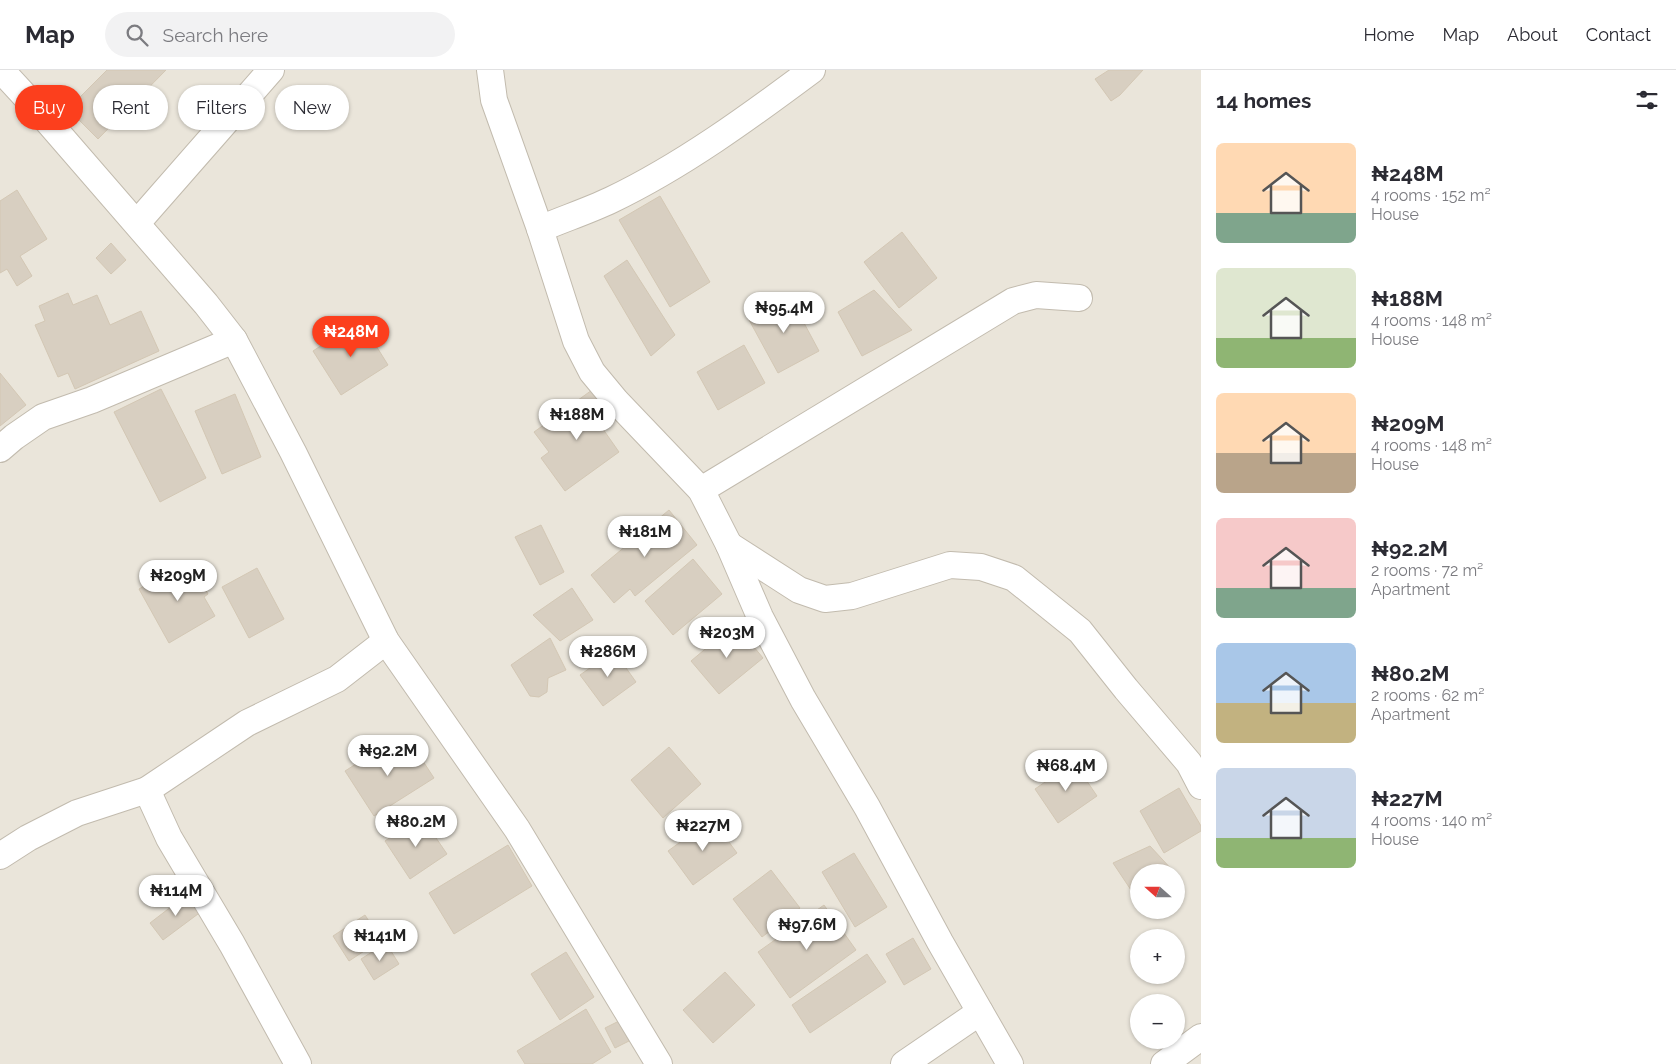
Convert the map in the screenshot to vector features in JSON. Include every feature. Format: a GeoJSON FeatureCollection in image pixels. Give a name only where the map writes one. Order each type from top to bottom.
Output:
{"type":"FeatureCollection","features":[{"type":"Feature","properties":{"kind":"street"},"geometry":{"type":"LineString","coordinates":[[1,70],[206,304],[234,340],[293,452],[386,641],[517,828],[659,1064]]}},
{"type":"Feature","properties":{"kind":"street"},"geometry":{"type":"LineString","coordinates":[[136,223],[271,70]]}},
{"type":"Feature","properties":{"kind":"street"},"geometry":{"type":"LineString","coordinates":[[490,70],[494,100],[540,229],[576,341],[592,372],[616,401],[701,490],[729,545],[760,617],[803,699],[867,807],[1010,1064]]}},
{"type":"Feature","properties":{"kind":"street"},"geometry":{"type":"LineString","coordinates":[[540,229],[611,200],[658,174],[742,122],[812,70]]}},
{"type":"Feature","properties":{"kind":"street"},"geometry":{"type":"LineString","coordinates":[[701,490],[1013,301],[1036,295],[1079,298]]}},
{"type":"Feature","properties":{"kind":"street"},"geometry":{"type":"LineString","coordinates":[[0,449],[43,417],[92,400],[234,340]]}},
{"type":"Feature","properties":{"kind":"street"},"geometry":{"type":"LineString","coordinates":[[729,545],[799,590],[825,599],[852,596],[950,565],[981,568],[1014,578],[1080,631],[1189,764],[1201,786]]}},
{"type":"Feature","properties":{"kind":"street"},"geometry":{"type":"LineString","coordinates":[[0,856],[28,838],[77,813],[147,790],[247,724],[337,679],[386,641]]}},
{"type":"Feature","properties":{"kind":"street"},"geometry":{"type":"LineString","coordinates":[[147,790],[169,838],[232,944],[298,1064]]}},
{"type":"Feature","properties":{"kind":"street"},"geometry":{"type":"LineString","coordinates":[[904,1064],[980,1012]]}},
{"type":"Feature","properties":{"kind":"street"},"geometry":{"type":"LineString","coordinates":[[1164,1064],[1201,1037]]}},
{"type":"Feature","properties":{"kind":"shaded area"},"geometry":{"type":"Polygon","coordinates":[[[0,70],[1201,70],[1201,1064],[0,1064],[0,70]]]}},
{"type":"Feature","properties":{"kind":"building"},"geometry":{"type":"Polygon","coordinates":[[[107,70],[166,70],[151,85],[93,85],[93,130],[107,130],[98,139],[83,124],[83,94],[107,70]]]}},
{"type":"Feature","properties":{"kind":"building"},"geometry":{"type":"Polygon","coordinates":[[[1109,70],[1143,70],[1120,95],[1111,101],[1095,79],[1109,70]]]}},
{"type":"Feature","properties":{"kind":"building"},"geometry":{"type":"Polygon","coordinates":[[[17,190],[47,239],[20,256],[32,276],[17,286],[7,269],[0,273],[0,201],[17,190]]]}},
{"type":"Feature","properties":{"kind":"building"},"geometry":{"type":"Polygon","coordinates":[[[660,196],[710,282],[670,307],[619,220],[660,196]]]}},
{"type":"Feature","properties":{"kind":"building"},"geometry":{"type":"Polygon","coordinates":[[[902,232],[937,278],[899,308],[864,262],[902,232]]]}},
{"type":"Feature","properties":{"kind":"building"},"geometry":{"type":"Polygon","coordinates":[[[111,243],[126,260],[111,274],[96,258],[111,243]]]}},
{"type":"Feature","properties":{"kind":"building"},"geometry":{"type":"Polygon","coordinates":[[[627,260],[675,335],[651,356],[604,276],[627,260]]]}},
{"type":"Feature","properties":{"kind":"building"},"geometry":{"type":"Polygon","coordinates":[[[874,290],[912,330],[862,356],[838,312],[874,290]]]}},
{"type":"Feature","properties":{"kind":"building"},"geometry":{"type":"Polygon","coordinates":[[[68,293],[73,305],[97,295],[110,325],[141,311],[159,351],[75,389],[68,373],[58,377],[35,325],[45,321],[39,306],[68,293]]]}},
{"type":"Feature","properties":{"kind":"building"},"geometry":{"type":"Polygon","coordinates":[[[789,295],[819,351],[778,373],[748,318],[789,295]]]}},
{"type":"Feature","properties":{"kind":"building"},"geometry":{"type":"Polygon","coordinates":[[[360,320],[388,365],[341,395],[313,351],[360,320]]]}},
{"type":"Feature","properties":{"kind":"building"},"geometry":{"type":"Polygon","coordinates":[[[744,345],[765,383],[718,410],[697,372],[744,345]]]}},
{"type":"Feature","properties":{"kind":"building"},"geometry":{"type":"Polygon","coordinates":[[[0,373],[26,405],[0,426],[0,373]]]}},
{"type":"Feature","properties":{"kind":"building"},"geometry":{"type":"Polygon","coordinates":[[[161,389],[206,478],[160,502],[114,412],[161,389]]]}},
{"type":"Feature","properties":{"kind":"building"},"geometry":{"type":"Polygon","coordinates":[[[592,390],[609,413],[598,422],[619,452],[565,491],[541,458],[549,452],[534,432],[592,390]]]}},
{"type":"Feature","properties":{"kind":"building"},"geometry":{"type":"Polygon","coordinates":[[[235,394],[261,457],[222,474],[195,411],[235,394]]]}},
{"type":"Feature","properties":{"kind":"building"},"geometry":{"type":"Polygon","coordinates":[[[669,510],[697,545],[635,596],[630,589],[614,603],[591,575],[669,510]]]}},
{"type":"Feature","properties":{"kind":"building"},"geometry":{"type":"Polygon","coordinates":[[[541,525],[564,572],[540,585],[515,537],[541,525]]]}},
{"type":"Feature","properties":{"kind":"building"},"geometry":{"type":"Polygon","coordinates":[[[693,559],[722,594],[673,635],[645,601],[693,559]]]}},
{"type":"Feature","properties":{"kind":"building"},"geometry":{"type":"Polygon","coordinates":[[[181,565],[186,575],[195,570],[208,594],[204,597],[215,616],[169,643],[139,589],[181,565]]]}},
{"type":"Feature","properties":{"kind":"building"},"geometry":{"type":"Polygon","coordinates":[[[257,568],[284,619],[249,638],[222,587],[257,568]]]}},
{"type":"Feature","properties":{"kind":"building"},"geometry":{"type":"Polygon","coordinates":[[[572,588],[593,620],[560,641],[533,615],[572,588]]]}},
{"type":"Feature","properties":{"kind":"building"},"geometry":{"type":"Polygon","coordinates":[[[735,624],[763,658],[719,694],[691,661],[735,624]]]}},
{"type":"Feature","properties":{"kind":"building"},"geometry":{"type":"Polygon","coordinates":[[[550,638],[566,670],[548,678],[547,692],[539,697],[530,696],[511,665],[550,638]]]}},
{"type":"Feature","properties":{"kind":"building"},"geometry":{"type":"Polygon","coordinates":[[[614,651],[636,682],[603,706],[580,675],[614,651]]]}},
{"type":"Feature","properties":{"kind":"building"},"geometry":{"type":"Polygon","coordinates":[[[394,740],[405,756],[415,749],[434,778],[374,816],[345,771],[394,740]]]}},
{"type":"Feature","properties":{"kind":"building"},"geometry":{"type":"Polygon","coordinates":[[[669,747],[701,784],[663,818],[631,780],[669,747]]]}},
{"type":"Feature","properties":{"kind":"building"},"geometry":{"type":"Polygon","coordinates":[[[1074,762],[1097,796],[1058,823],[1035,789],[1074,762]]]}},
{"type":"Feature","properties":{"kind":"building"},"geometry":{"type":"Polygon","coordinates":[[[1179,788],[1201,826],[1201,831],[1164,853],[1140,811],[1179,788]]]}},
{"type":"Feature","properties":{"kind":"building"},"geometry":{"type":"Polygon","coordinates":[[[421,816],[447,854],[410,879],[385,841],[421,816]]]}},
{"type":"Feature","properties":{"kind":"building"},"geometry":{"type":"Polygon","coordinates":[[[712,819],[737,853],[693,885],[668,851],[712,819]]]}},
{"type":"Feature","properties":{"kind":"building"},"geometry":{"type":"Polygon","coordinates":[[[508,845],[532,886],[454,934],[429,893],[508,845]]]}},
{"type":"Feature","properties":{"kind":"building"},"geometry":{"type":"Polygon","coordinates":[[[1150,846],[1167,864],[1130,864],[1130,888],[1113,863],[1150,846]]]}},
{"type":"Feature","properties":{"kind":"building"},"geometry":{"type":"Polygon","coordinates":[[[854,853],[887,907],[855,927],[822,872],[854,853]]]}},
{"type":"Feature","properties":{"kind":"building"},"geometry":{"type":"Polygon","coordinates":[[[771,870],[800,908],[762,937],[733,899],[771,870]]]}},
{"type":"Feature","properties":{"kind":"building"},"geometry":{"type":"Polygon","coordinates":[[[189,893],[202,911],[163,940],[150,923],[189,893]]]}},
{"type":"Feature","properties":{"kind":"building"},"geometry":{"type":"Polygon","coordinates":[[[824,905],[856,950],[790,998],[758,952],[824,905]]]}},
{"type":"Feature","properties":{"kind":"building"},"geometry":{"type":"Polygon","coordinates":[[[365,915],[381,940],[349,961],[333,936],[365,915]]]}},
{"type":"Feature","properties":{"kind":"building"},"geometry":{"type":"Polygon","coordinates":[[[913,938],[931,969],[904,985],[886,954],[913,938]]]}},
{"type":"Feature","properties":{"kind":"building"},"geometry":{"type":"Polygon","coordinates":[[[386,943],[399,964],[374,980],[361,959],[386,943]]]}},
{"type":"Feature","properties":{"kind":"building"},"geometry":{"type":"Polygon","coordinates":[[[566,952],[594,997],[560,1020],[531,974],[566,952]]]}},
{"type":"Feature","properties":{"kind":"building"},"geometry":{"type":"Polygon","coordinates":[[[867,954],[886,982],[810,1033],[792,1005],[867,954]]]}},
{"type":"Feature","properties":{"kind":"building"},"geometry":{"type":"Polygon","coordinates":[[[725,972],[755,1005],[713,1043],[683,1010],[725,972]]]}},
{"type":"Feature","properties":{"kind":"building"},"geometry":{"type":"Polygon","coordinates":[[[586,1009],[611,1052],[592,1064],[525,1064],[517,1051],[586,1009]]]}},
{"type":"Feature","properties":{"kind":"building"},"geometry":{"type":"Polygon","coordinates":[[[619,1021],[629,1041],[615,1048],[605,1028],[619,1021]]]}}]}
